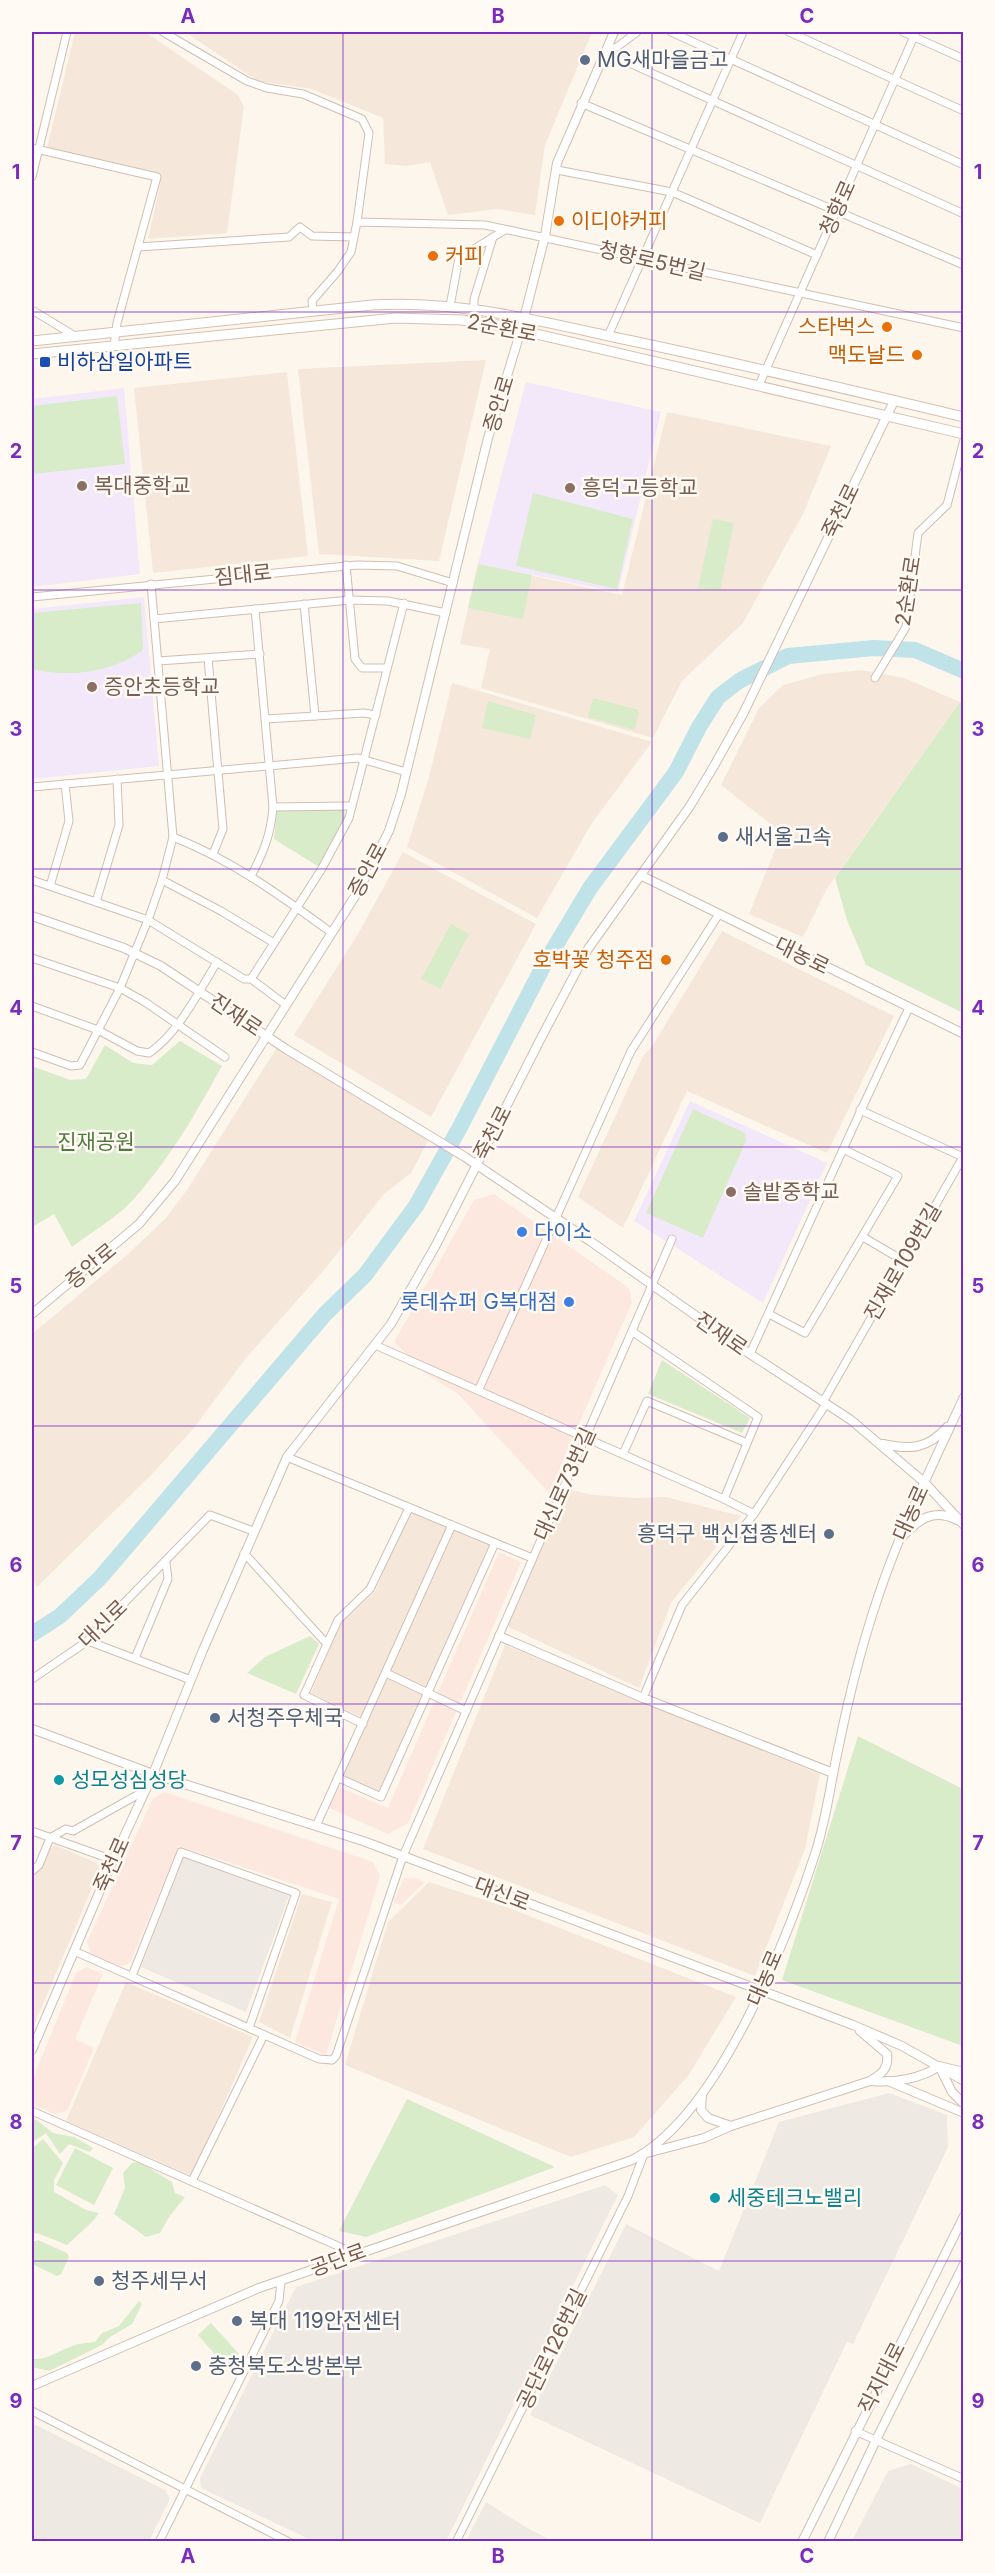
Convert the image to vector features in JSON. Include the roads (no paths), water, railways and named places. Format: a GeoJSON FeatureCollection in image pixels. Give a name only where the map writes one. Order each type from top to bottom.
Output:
{"type":"FeatureCollection","features":[{"type":"Feature","properties":{"kind":"main road","name":"2순환로"},"geometry":{"type":"LineString","coordinates":[[32,341],[313,311],[413,303],[450,306],[474,308],[608,336],[963,417]]}},
{"type":"Feature","properties":{"kind":"main road","name":"2순환로"},"geometry":{"type":"LineString","coordinates":[[32,354],[396,318],[462,320],[521,330],[963,434]]}},
{"type":"Feature","properties":{"kind":"street"},"geometry":{"type":"LineString","coordinates":[[32,177],[35,149],[68,32]]}},
{"type":"Feature","properties":{"kind":"street"},"geometry":{"type":"LineString","coordinates":[[163,32],[247,81],[267,88],[303,94],[362,119],[369,133],[351,252],[312,301],[313,311]]}},
{"type":"Feature","properties":{"kind":"street","name":"증안로"},"geometry":{"type":"LineString","coordinates":[[32,1314],[117,1244],[154,1209],[175,1181],[332,933],[389,831],[406,772],[488,438],[521,330],[545,236],[557,163],[581,103],[614,32]]}},
{"type":"Feature","properties":{"kind":"street"},"geometry":{"type":"LineString","coordinates":[[605,52],[617,47],[637,32]]}},
{"type":"Feature","properties":{"kind":"street"},"geometry":{"type":"LineString","coordinates":[[671,32],[963,165]]}},
{"type":"Feature","properties":{"kind":"street"},"geometry":{"type":"LineString","coordinates":[[608,336],[743,32]]}},
{"type":"Feature","properties":{"kind":"street"},"geometry":{"type":"LineString","coordinates":[[789,32],[963,111]]}},
{"type":"Feature","properties":{"kind":"street"},"geometry":{"type":"LineString","coordinates":[[903,32],[915,34],[963,58]]}},
{"type":"Feature","properties":{"kind":"street","name":"청향로"},"geometry":{"type":"LineString","coordinates":[[759,385],[915,34]]}},
{"type":"Feature","properties":{"kind":"street"},"geometry":{"type":"LineString","coordinates":[[605,52],[963,214]]}},
{"type":"Feature","properties":{"kind":"street"},"geometry":{"type":"LineString","coordinates":[[581,103],[963,265]]}},
{"type":"Feature","properties":{"kind":"street"},"geometry":{"type":"LineString","coordinates":[[35,149],[157,177],[114,346]]}},
{"type":"Feature","properties":{"kind":"street"},"geometry":{"type":"LineString","coordinates":[[557,170],[672,192],[817,255]]}},
{"type":"Feature","properties":{"kind":"street","name":"청향로5번길"},"geometry":{"type":"LineString","coordinates":[[357,222],[485,225],[545,236],[642,260],[963,328]]}},
{"type":"Feature","properties":{"kind":"street"},"geometry":{"type":"LineString","coordinates":[[138,247],[289,237],[300,227],[312,236],[352,237]]}},
{"type":"Feature","properties":{"kind":"street"},"geometry":{"type":"LineString","coordinates":[[450,306],[459,258],[505,230]]}},
{"type":"Feature","properties":{"kind":"street"},"geometry":{"type":"LineString","coordinates":[[474,308],[474,299],[493,237]]}},
{"type":"Feature","properties":{"kind":"street"},"geometry":{"type":"LineString","coordinates":[[32,309],[75,336]]}},
{"type":"Feature","properties":{"kind":"street","name":"죽천로"},"geometry":{"type":"LineString","coordinates":[[32,2050],[113,1860],[153,1774],[253,1531],[286,1457],[375,1345],[414,1287],[588,949],[690,806],[744,712],[894,401]]}},
{"type":"Feature","properties":{"kind":"street","name":"2순환로"},"geometry":{"type":"LineString","coordinates":[[875,678],[906,627],[918,533],[947,505],[963,440]]}},
{"type":"Feature","properties":{"kind":"street"},"geometry":{"type":"LineString","coordinates":[[346,565],[355,659],[362,668],[387,668]]}},
{"type":"Feature","properties":{"kind":"street","name":"짐대로"},"geometry":{"type":"LineString","coordinates":[[32,597],[346,565],[397,566],[453,583]]}},
{"type":"Feature","properties":{"kind":"street"},"geometry":{"type":"LineString","coordinates":[[32,1052],[71,1066],[80,1065],[120,988],[148,920],[162,880],[173,837],[151,584]]}},
{"type":"Feature","properties":{"kind":"street"},"geometry":{"type":"LineString","coordinates":[[154,619],[350,600],[404,603],[446,613]]}},
{"type":"Feature","properties":{"kind":"street"},"geometry":{"type":"LineString","coordinates":[[251,980],[321,870],[349,818],[366,760],[375,715],[404,603]]}},
{"type":"Feature","properties":{"kind":"street"},"geometry":{"type":"LineString","coordinates":[[304,604],[315,716]]}},
{"type":"Feature","properties":{"kind":"street"},"geometry":{"type":"LineString","coordinates":[[251,876],[266,849],[272,828],[273,807],[255,609]]}},
{"type":"Feature","properties":{"kind":"street"},"geometry":{"type":"LineString","coordinates":[[158,662],[260,654]]}},
{"type":"Feature","properties":{"kind":"street"},"geometry":{"type":"LineString","coordinates":[[208,658],[223,829],[213,854]]}},
{"type":"Feature","properties":{"kind":"street"},"geometry":{"type":"LineString","coordinates":[[266,719],[364,713],[375,715]]}},
{"type":"Feature","properties":{"kind":"street"},"geometry":{"type":"LineString","coordinates":[[32,787],[358,758],[406,772]]}},
{"type":"Feature","properties":{"kind":"street"},"geometry":{"type":"LineString","coordinates":[[96,902],[119,825],[117,779]]}},
{"type":"Feature","properties":{"kind":"street"},"geometry":{"type":"LineString","coordinates":[[50,886],[69,821],[65,784]]}},
{"type":"Feature","properties":{"kind":"street"},"geometry":{"type":"LineString","coordinates":[[273,807],[351,806]]}},
{"type":"Feature","properties":{"kind":"street"},"geometry":{"type":"LineString","coordinates":[[173,837],[237,867],[332,933]]}},
{"type":"Feature","properties":{"kind":"street","name":"대농로"},"geometry":{"type":"LineString","coordinates":[[642,876],[963,1034]]}},
{"type":"Feature","properties":{"kind":"street"},"geometry":{"type":"LineString","coordinates":[[32,880],[148,920],[244,979],[251,980],[286,1005]]}},
{"type":"Feature","properties":{"kind":"street"},"geometry":{"type":"LineString","coordinates":[[162,880],[221,911],[274,943]]}},
{"type":"Feature","properties":{"kind":"street"},"geometry":{"type":"LineString","coordinates":[[478,1389],[631,1051],[719,914]]}},
{"type":"Feature","properties":{"kind":"street","name":"진재로"},"geometry":{"type":"LineString","coordinates":[[32,916],[134,952],[200,991],[266,1036],[465,1157],[750,1354],[851,1420],[924,1482],[961,1523]]}},
{"type":"Feature","properties":{"kind":"street"},"geometry":{"type":"LineString","coordinates":[[32,958],[120,988],[177,1023],[225,1057]]}},
{"type":"Feature","properties":{"kind":"street"},"geometry":{"type":"LineString","coordinates":[[33,1006],[98,1030],[137,1051],[149,1053],[161,1045],[200,991],[217,962]]}},
{"type":"Feature","properties":{"kind":"street"},"geometry":{"type":"LineString","coordinates":[[750,1354],[860,1110],[909,1008]]}},
{"type":"Feature","properties":{"kind":"street","name":"진재로109번길"},"geometry":{"type":"LineString","coordinates":[[643,1698],[682,1605],[754,1514],[824,1403],[963,1157],[860,1110]]}},
{"type":"Feature","properties":{"kind":"street"},"geometry":{"type":"LineString","coordinates":[[769,1314],[805,1333],[898,1176],[844,1149]]}},
{"type":"Feature","properties":{"kind":"street"},"geometry":{"type":"LineString","coordinates":[[863,1237],[904,1261]]}},
{"type":"Feature","properties":{"kind":"street","name":"대신로73번길"},"geometry":{"type":"LineString","coordinates":[[264,2035],[319,2059],[332,2060],[336,2056],[347,2031],[402,1856],[672,1239]]}},
{"type":"Feature","properties":{"kind":"street"},"geometry":{"type":"LineString","coordinates":[[633,1332],[758,1417],[724,1499]]}},
{"type":"Feature","properties":{"kind":"street"},"geometry":{"type":"LineString","coordinates":[[375,1345],[586,1437],[754,1514]]}},
{"type":"Feature","properties":{"kind":"street","name":"대농로"},"geometry":{"type":"LineString","coordinates":[[644,2154],[674,2128],[704,2089],[722,2063],[760,1992],[816,1850],[827,1810],[847,1705],[861,1651],[898,1542],[963,1396]]}},
{"type":"Feature","properties":{"kind":"street"},"geometry":{"type":"LineString","coordinates":[[623,1454],[647,1401],[747,1443]]}},
{"type":"Feature","properties":{"kind":"street"},"geometry":{"type":"LineString","coordinates":[[879,1443],[902,1448],[918,1448],[932,1441],[953,1420]]}},
{"type":"Feature","properties":{"kind":"street"},"geometry":{"type":"LineString","coordinates":[[286,1457],[532,1558]]}},
{"type":"Feature","properties":{"kind":"street"},"geometry":{"type":"LineString","coordinates":[[363,1724],[304,1695],[338,1620],[370,1589],[409,1508]]}},
{"type":"Feature","properties":{"kind":"street"},"geometry":{"type":"LineString","coordinates":[[898,1542],[915,1523],[931,1514],[943,1515],[961,1523]]}},
{"type":"Feature","properties":{"kind":"street","name":"대신로"},"geometry":{"type":"LineString","coordinates":[[32,1679],[67,1658],[88,1641],[210,1515],[253,1531]]}},
{"type":"Feature","properties":{"kind":"street"},"geometry":{"type":"LineString","coordinates":[[316,1826],[452,1525]]}},
{"type":"Feature","properties":{"kind":"street"},"geometry":{"type":"LineString","coordinates":[[339,1778],[381,1797],[495,1543]]}},
{"type":"Feature","properties":{"kind":"street"},"geometry":{"type":"LineString","coordinates":[[244,1553],[326,1643]]}},
{"type":"Feature","properties":{"kind":"street"},"geometry":{"type":"LineString","coordinates":[[135,1659],[168,1579],[166,1563]]}},
{"type":"Feature","properties":{"kind":"street"},"geometry":{"type":"LineString","coordinates":[[499,1636],[643,1698],[833,1773]]}},
{"type":"Feature","properties":{"kind":"street"},"geometry":{"type":"LineString","coordinates":[[88,1641],[191,1680]]}},
{"type":"Feature","properties":{"kind":"street"},"geometry":{"type":"LineString","coordinates":[[386,1673],[466,1711]]}},
{"type":"Feature","properties":{"kind":"street","name":"대신로"},"geometry":{"type":"LineString","coordinates":[[32,1729],[153,1774],[402,1856],[853,2025],[902,2046],[963,2081]]}},
{"type":"Feature","properties":{"kind":"street"},"geometry":{"type":"LineString","coordinates":[[32,1871],[39,1865],[50,1838],[66,1829],[73,1831],[146,1790]]}},
{"type":"Feature","properties":{"kind":"street"},"geometry":{"type":"LineString","coordinates":[[32,1831],[113,1860]]}},
{"type":"Feature","properties":{"kind":"street"},"geometry":{"type":"LineString","coordinates":[[132,1976],[181,1852],[296,1893],[249,2028]]}},
{"type":"Feature","properties":{"kind":"street"},"geometry":{"type":"LineString","coordinates":[[74,1951],[264,2035],[192,2181]]}},
{"type":"Feature","properties":{"kind":"street"},"geometry":{"type":"LineString","coordinates":[[644,2154],[704,2138],[731,2126],[870,2081],[882,2073],[888,2062],[887,2054],[853,2025]]}},
{"type":"Feature","properties":{"kind":"street"},"geometry":{"type":"LineString","coordinates":[[870,2081],[888,2081],[927,2074],[939,2066],[963,2072]]}},
{"type":"Feature","properties":{"kind":"street"},"geometry":{"type":"LineString","coordinates":[[939,2066],[952,2092],[963,2104]]}},
{"type":"Feature","properties":{"kind":"street"},"geometry":{"type":"LineString","coordinates":[[888,2081],[963,2113]]}},
{"type":"Feature","properties":{"kind":"street"},"geometry":{"type":"LineString","coordinates":[[704,2089],[701,2110],[708,2118],[719,2124],[731,2126]]}},
{"type":"Feature","properties":{"kind":"street"},"geometry":{"type":"LineString","coordinates":[[32,2111],[356,2254]]}},
{"type":"Feature","properties":{"kind":"street","name":"공단로"},"geometry":{"type":"LineString","coordinates":[[34,2383],[281,2281],[644,2154]]}},
{"type":"Feature","properties":{"kind":"street","name":"공단로126번길"},"geometry":{"type":"LineString","coordinates":[[456,2541],[628,2196],[644,2154]]}},
{"type":"Feature","properties":{"kind":"street","name":"직지대로"},"geometry":{"type":"LineString","coordinates":[[802,2541],[963,2216]]}},
{"type":"Feature","properties":{"kind":"street","name":"직지대로"},"geometry":{"type":"LineString","coordinates":[[828,2541],[963,2264]]}},
{"type":"Feature","properties":{"kind":"street"},"geometry":{"type":"LineString","coordinates":[[159,2541],[279,2301],[281,2281]]}},
{"type":"Feature","properties":{"kind":"street"},"geometry":{"type":"LineString","coordinates":[[32,2411],[184,2490],[289,2541]]}},
{"type":"Feature","properties":{"kind":"street"},"geometry":{"type":"LineString","coordinates":[[855,2431],[963,2479]]}},
{"type":"Feature","properties":{"kind":"waterway"},"geometry":{"type":"LineString","coordinates":[[32,1634],[60,1616],[100,1578],[325,1314],[365,1275],[416,1206],[460,1127],[545,963],[590,888],[676,772],[699,727],[718,697],[739,681],[788,656],[874,648],[915,650],[964,671]]}},
{"type":"Feature","properties":{"kind":"place","name":"MG새마을금고"},"geometry":{"type":"Point","coordinates":[585,60]}},
{"type":"Feature","properties":{"kind":"place","name":"이디야커피"},"geometry":{"type":"Point","coordinates":[559,221]}},
{"type":"Feature","properties":{"kind":"place","name":"커피"},"geometry":{"type":"Point","coordinates":[433,256]}},
{"type":"Feature","properties":{"kind":"place","name":"스타벅스"},"geometry":{"type":"Point","coordinates":[887,327]}},
{"type":"Feature","properties":{"kind":"place","name":"맥도날드"},"geometry":{"type":"Point","coordinates":[917,355]}},
{"type":"Feature","properties":{"kind":"place","name":"비하삼일아파트"},"geometry":{"type":"Point","coordinates":[45,362]}},
{"type":"Feature","properties":{"kind":"place","name":"복대중학교"},"geometry":{"type":"Point","coordinates":[82,486]}},
{"type":"Feature","properties":{"kind":"place","name":"흥덕고등학교"},"geometry":{"type":"Point","coordinates":[570,488]}},
{"type":"Feature","properties":{"kind":"place","name":"증안초등학교"},"geometry":{"type":"Point","coordinates":[92,687]}},
{"type":"Feature","properties":{"kind":"place","name":"새서울고속"},"geometry":{"type":"Point","coordinates":[723,837]}},
{"type":"Feature","properties":{"kind":"place","name":"호박꽃 청주점"},"geometry":{"type":"Point","coordinates":[666,960]}},
{"type":"Feature","properties":{"kind":"place","name":"솔밭중학교"},"geometry":{"type":"Point","coordinates":[731,1192]}},
{"type":"Feature","properties":{"kind":"place","name":"다이소"},"geometry":{"type":"Point","coordinates":[522,1232]}},
{"type":"Feature","properties":{"kind":"place","name":"롯데슈퍼 G복대점"},"geometry":{"type":"Point","coordinates":[569,1302]}},
{"type":"Feature","properties":{"kind":"place","name":"흥덕구 백신접종센터"},"geometry":{"type":"Point","coordinates":[829,1534]}},
{"type":"Feature","properties":{"kind":"place","name":"서청주우체국"},"geometry":{"type":"Point","coordinates":[215,1718]}},
{"type":"Feature","properties":{"kind":"place","name":"성모성심성당"},"geometry":{"type":"Point","coordinates":[59,1780]}},
{"type":"Feature","properties":{"kind":"place","name":"세중테크노밸리"},"geometry":{"type":"Point","coordinates":[715,2198]}},
{"type":"Feature","properties":{"kind":"place","name":"청주세무서"},"geometry":{"type":"Point","coordinates":[99,2281]}},
{"type":"Feature","properties":{"kind":"place","name":"복대 119안전센터"},"geometry":{"type":"Point","coordinates":[237,2321]}},
{"type":"Feature","properties":{"kind":"place","name":"충청북도소방본부"},"geometry":{"type":"Point","coordinates":[196,2366]}},
{"type":"Feature","properties":{"kind":"park label","name":"진재공원"},"geometry":{"type":"Point","coordinates":[96,1142]}}]}
